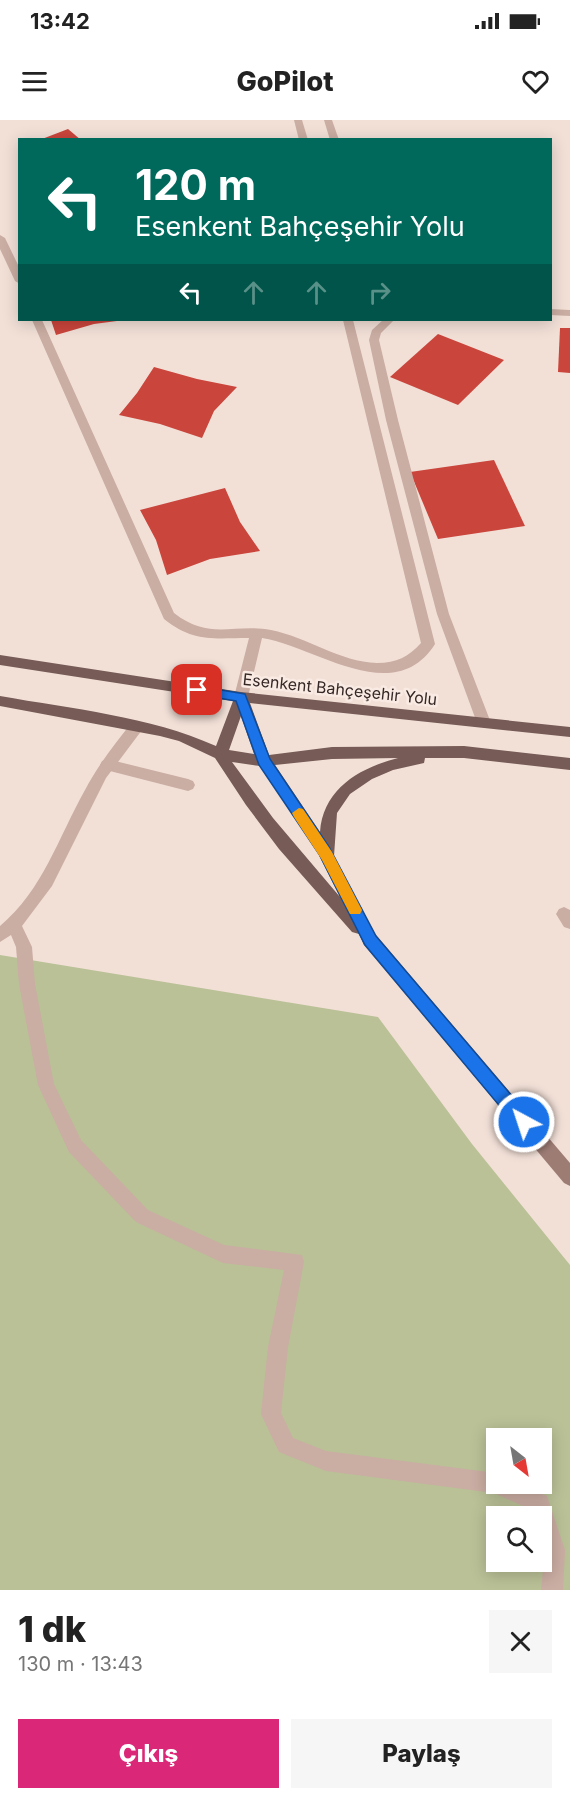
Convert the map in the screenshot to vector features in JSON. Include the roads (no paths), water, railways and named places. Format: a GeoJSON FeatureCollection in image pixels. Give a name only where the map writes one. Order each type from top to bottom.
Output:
{"type":"FeatureCollection","features":[{"type":"Feature","properties":{"kind":"main road","name":"Esenkent Bahçeşehir Yolu"},"geometry":{"type":"LineString","coordinates":[[0,660],[241,697],[570,732]]}},
{"type":"Feature","properties":{"kind":"main road"},"geometry":{"type":"LineString","coordinates":[[220,754],[241,697]]}},
{"type":"Feature","properties":{"kind":"main road"},"geometry":{"type":"LineString","coordinates":[[241,697],[264,761],[327,856],[370,940]]}},
{"type":"Feature","properties":{"kind":"main road"},"geometry":{"type":"LineString","coordinates":[[0,701],[136,726],[183,737],[220,754],[264,761],[332,753],[464,752],[570,764]]}},
{"type":"Feature","properties":{"kind":"main road"},"geometry":{"type":"LineString","coordinates":[[327,856],[330,814],[339,797],[352,783],[403,762],[464,752]]}},
{"type":"Feature","properties":{"kind":"main road"},"geometry":{"type":"LineString","coordinates":[[220,754],[239,786],[299,864],[370,940]]}},
{"type":"Feature","properties":{"kind":"street"},"geometry":{"type":"LineString","coordinates":[[298,120],[303,138]]}},
{"type":"Feature","properties":{"kind":"street"},"geometry":{"type":"LineString","coordinates":[[328,120],[334,138]]}},
{"type":"Feature","properties":{"kind":"street"},"geometry":{"type":"LineString","coordinates":[[0,238],[18,277]]}},
{"type":"Feature","properties":{"kind":"street"},"geometry":{"type":"LineString","coordinates":[[552,312],[570,313]]}},
{"type":"Feature","properties":{"kind":"street"},"geometry":{"type":"LineString","coordinates":[[37,321],[169,616],[185,629],[205,635],[257,633],[289,639],[337,660],[383,668],[396,667],[416,658],[428,644],[348,321]]}},
{"type":"Feature","properties":{"kind":"street"},"geometry":{"type":"LineString","coordinates":[[388,321],[376,332],[374,340],[392,420],[443,614],[484,723]]}},
{"type":"Feature","properties":{"kind":"street"},"geometry":{"type":"LineString","coordinates":[[241,697],[257,633]]}},
{"type":"Feature","properties":{"kind":"street"},"geometry":{"type":"LineString","coordinates":[[136,726],[107,765],[42,890],[7,930],[24,946],[27,984],[46,1085],[75,1146],[142,1216],[223,1254],[295,1262],[278,1347],[271,1414],[286,1445],[326,1461],[486,1482]]}},
{"type":"Feature","properties":{"kind":"street"},"geometry":{"type":"LineString","coordinates":[[107,765],[188,785]]}},
{"type":"Feature","properties":{"kind":"street"},"geometry":{"type":"LineString","coordinates":[[570,915],[564,914],[570,922]]}},
{"type":"Feature","properties":{"kind":"street"},"geometry":{"type":"LineString","coordinates":[[370,940],[570,1177]]}},
{"type":"Feature","properties":{"kind":"street"},"geometry":{"type":"LineString","coordinates":[[521,1494],[540,1503],[555,1550],[552,1590]]}}]}
